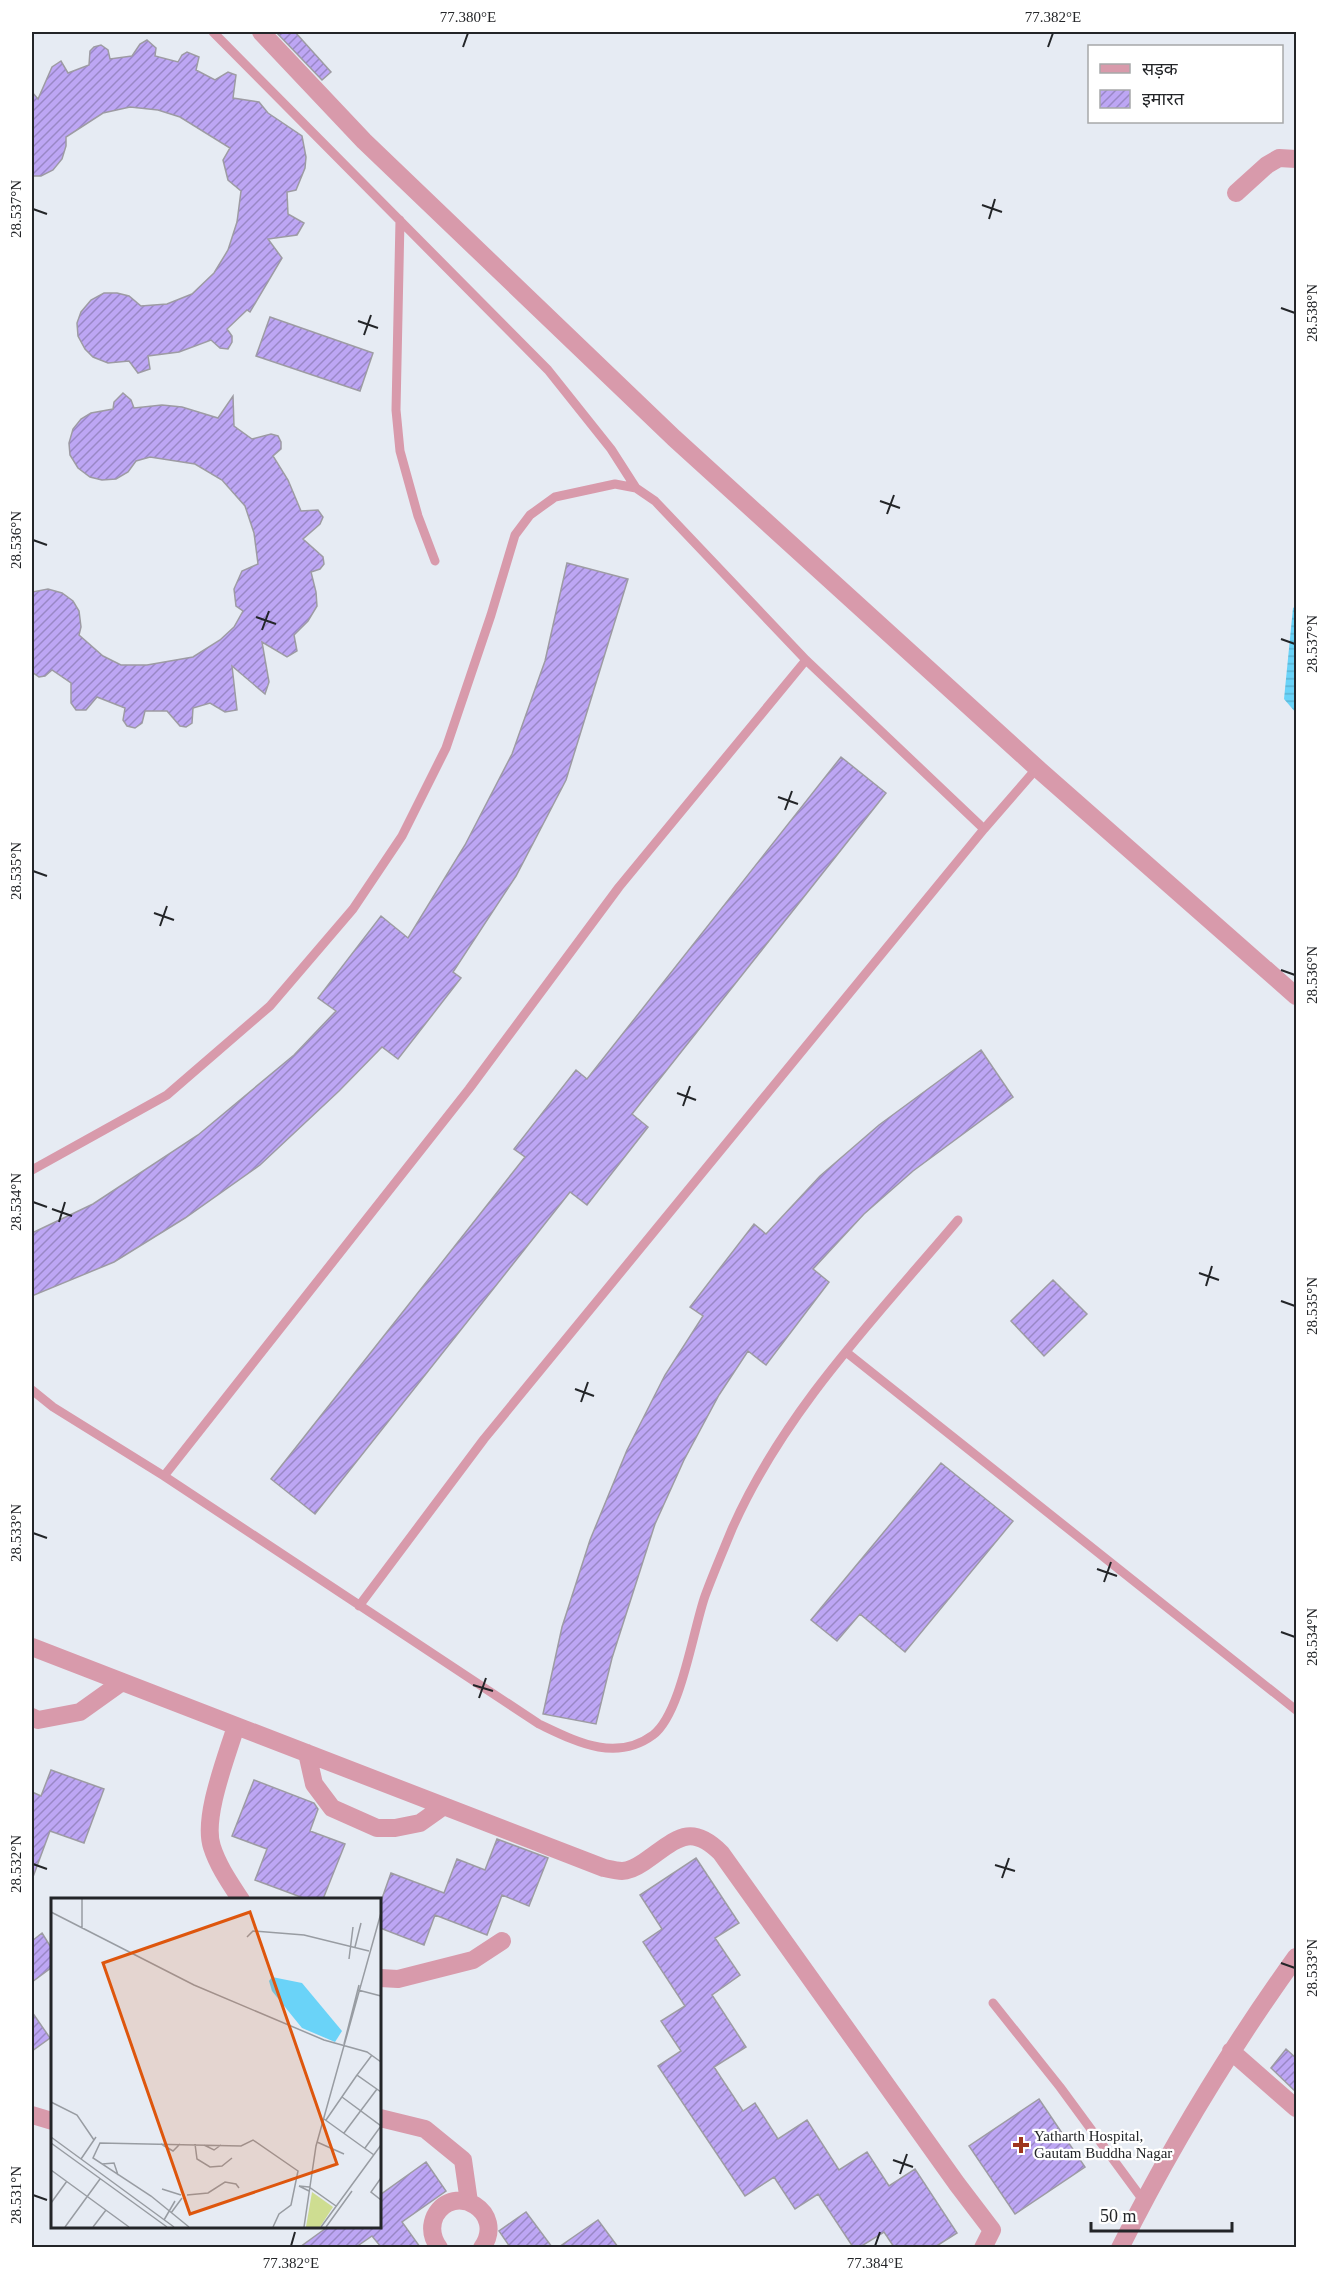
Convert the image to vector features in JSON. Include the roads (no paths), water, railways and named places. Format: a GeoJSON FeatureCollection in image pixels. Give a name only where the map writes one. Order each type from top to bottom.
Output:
{"type":"FeatureCollection","features":[{"type":"Feature","properties":{"kind":"street"},"geometry":{"type":"LineString","coordinates":[[261,32],[364,141],[674,438],[1037,768],[1296,996]]}},
{"type":"Feature","properties":{"kind":"street"},"geometry":{"type":"LineString","coordinates":[[1236,193],[1267,165],[1279,158],[1296,159]]}},
{"type":"Feature","properties":{"kind":"street"},"geometry":{"type":"LineString","coordinates":[[32,1647],[603,1868],[624,1871],[639,1866],[676,1840],[688,1835],[699,1836],[710,1842],[721,1853],[992,2230],[983,2247]]}},
{"type":"Feature","properties":{"kind":"street"},"geometry":{"type":"LineString","coordinates":[[32,1717],[38,1720],[80,1712],[122,1682]]}},
{"type":"Feature","properties":{"kind":"street"},"geometry":{"type":"LineString","coordinates":[[236,1726],[210,1811],[211,1845],[223,1872],[240,1898]]}},
{"type":"Feature","properties":{"kind":"street"},"geometry":{"type":"LineString","coordinates":[[307,1754],[315,1784],[332,1808],[377,1828],[395,1828],[420,1823],[444,1806]]}},
{"type":"Feature","properties":{"kind":"street"},"geometry":{"type":"LineString","coordinates":[[381,1978],[398,1979],[473,1960],[502,1941]]}},
{"type":"Feature","properties":{"kind":"street"},"geometry":{"type":"LineString","coordinates":[[1120,2247],[1143,2200],[1231,2051],[1296,1957]]}},
{"type":"Feature","properties":{"kind":"street"},"geometry":{"type":"LineString","coordinates":[[1231,2051],[1296,2108]]}},
{"type":"Feature","properties":{"kind":"street"},"geometry":{"type":"LineString","coordinates":[[32,2112],[51,2121]]}},
{"type":"Feature","properties":{"kind":"street"},"geometry":{"type":"LineString","coordinates":[[381,2118],[425,2129],[463,2160],[469,2202]]}},
{"type":"Feature","properties":{"kind":"street"},"geometry":{"type":"LineString","coordinates":[[439,2247],[432,2230],[437,2213],[451,2202],[469,2202],[478,2207],[489,2223],[489,2233],[482,2247]]}},
{"type":"Feature","properties":{"kind":"lane"},"geometry":{"type":"LineString","coordinates":[[213,32],[548,370],[611,449],[636,488],[655,501],[806,660],[984,829]]}},
{"type":"Feature","properties":{"kind":"lane"},"geometry":{"type":"LineString","coordinates":[[400,220],[396,410],[400,451],[415,508],[435,561]]}},
{"type":"Feature","properties":{"kind":"lane"},"geometry":{"type":"LineString","coordinates":[[32,1170],[167,1095],[270,1006],[353,909],[402,837],[446,748],[491,615],[514,535],[530,515],[555,496],[615,484],[636,488]]}},
{"type":"Feature","properties":{"kind":"lane"},"geometry":{"type":"LineString","coordinates":[[164,1476],[469,1089],[619,887],[806,660]]}},
{"type":"Feature","properties":{"kind":"lane"},"geometry":{"type":"LineString","coordinates":[[359,1606],[514,1402],[984,829],[1037,768]]}},
{"type":"Feature","properties":{"kind":"lane"},"geometry":{"type":"LineString","coordinates":[[32,1390],[52,1407],[164,1476],[539,1724],[587,1746],[617,1748],[641,1742],[655,1733],[666,1721],[675,1701],[705,1596],[750,1491],[813,1391],[958,1220]]}},
{"type":"Feature","properties":{"kind":"lane"},"geometry":{"type":"LineString","coordinates":[[846,1352],[1296,1710]]}},
{"type":"Feature","properties":{"kind":"lane"},"geometry":{"type":"LineString","coordinates":[[993,2003],[1060,2086],[1143,2200]]}},
{"type":"Feature","properties":{"kind":"water"},"geometry":{"type":"Polygon","coordinates":[[[1296,606],[1296,713],[1284,699],[1293,608],[1296,606]]]}},
{"type":"Feature","properties":{"kind":"place","name":"Yatharth Hospital, Gautam Buddha Nagar"},"geometry":{"type":"Point","coordinates":[1021,2145]}}]}
